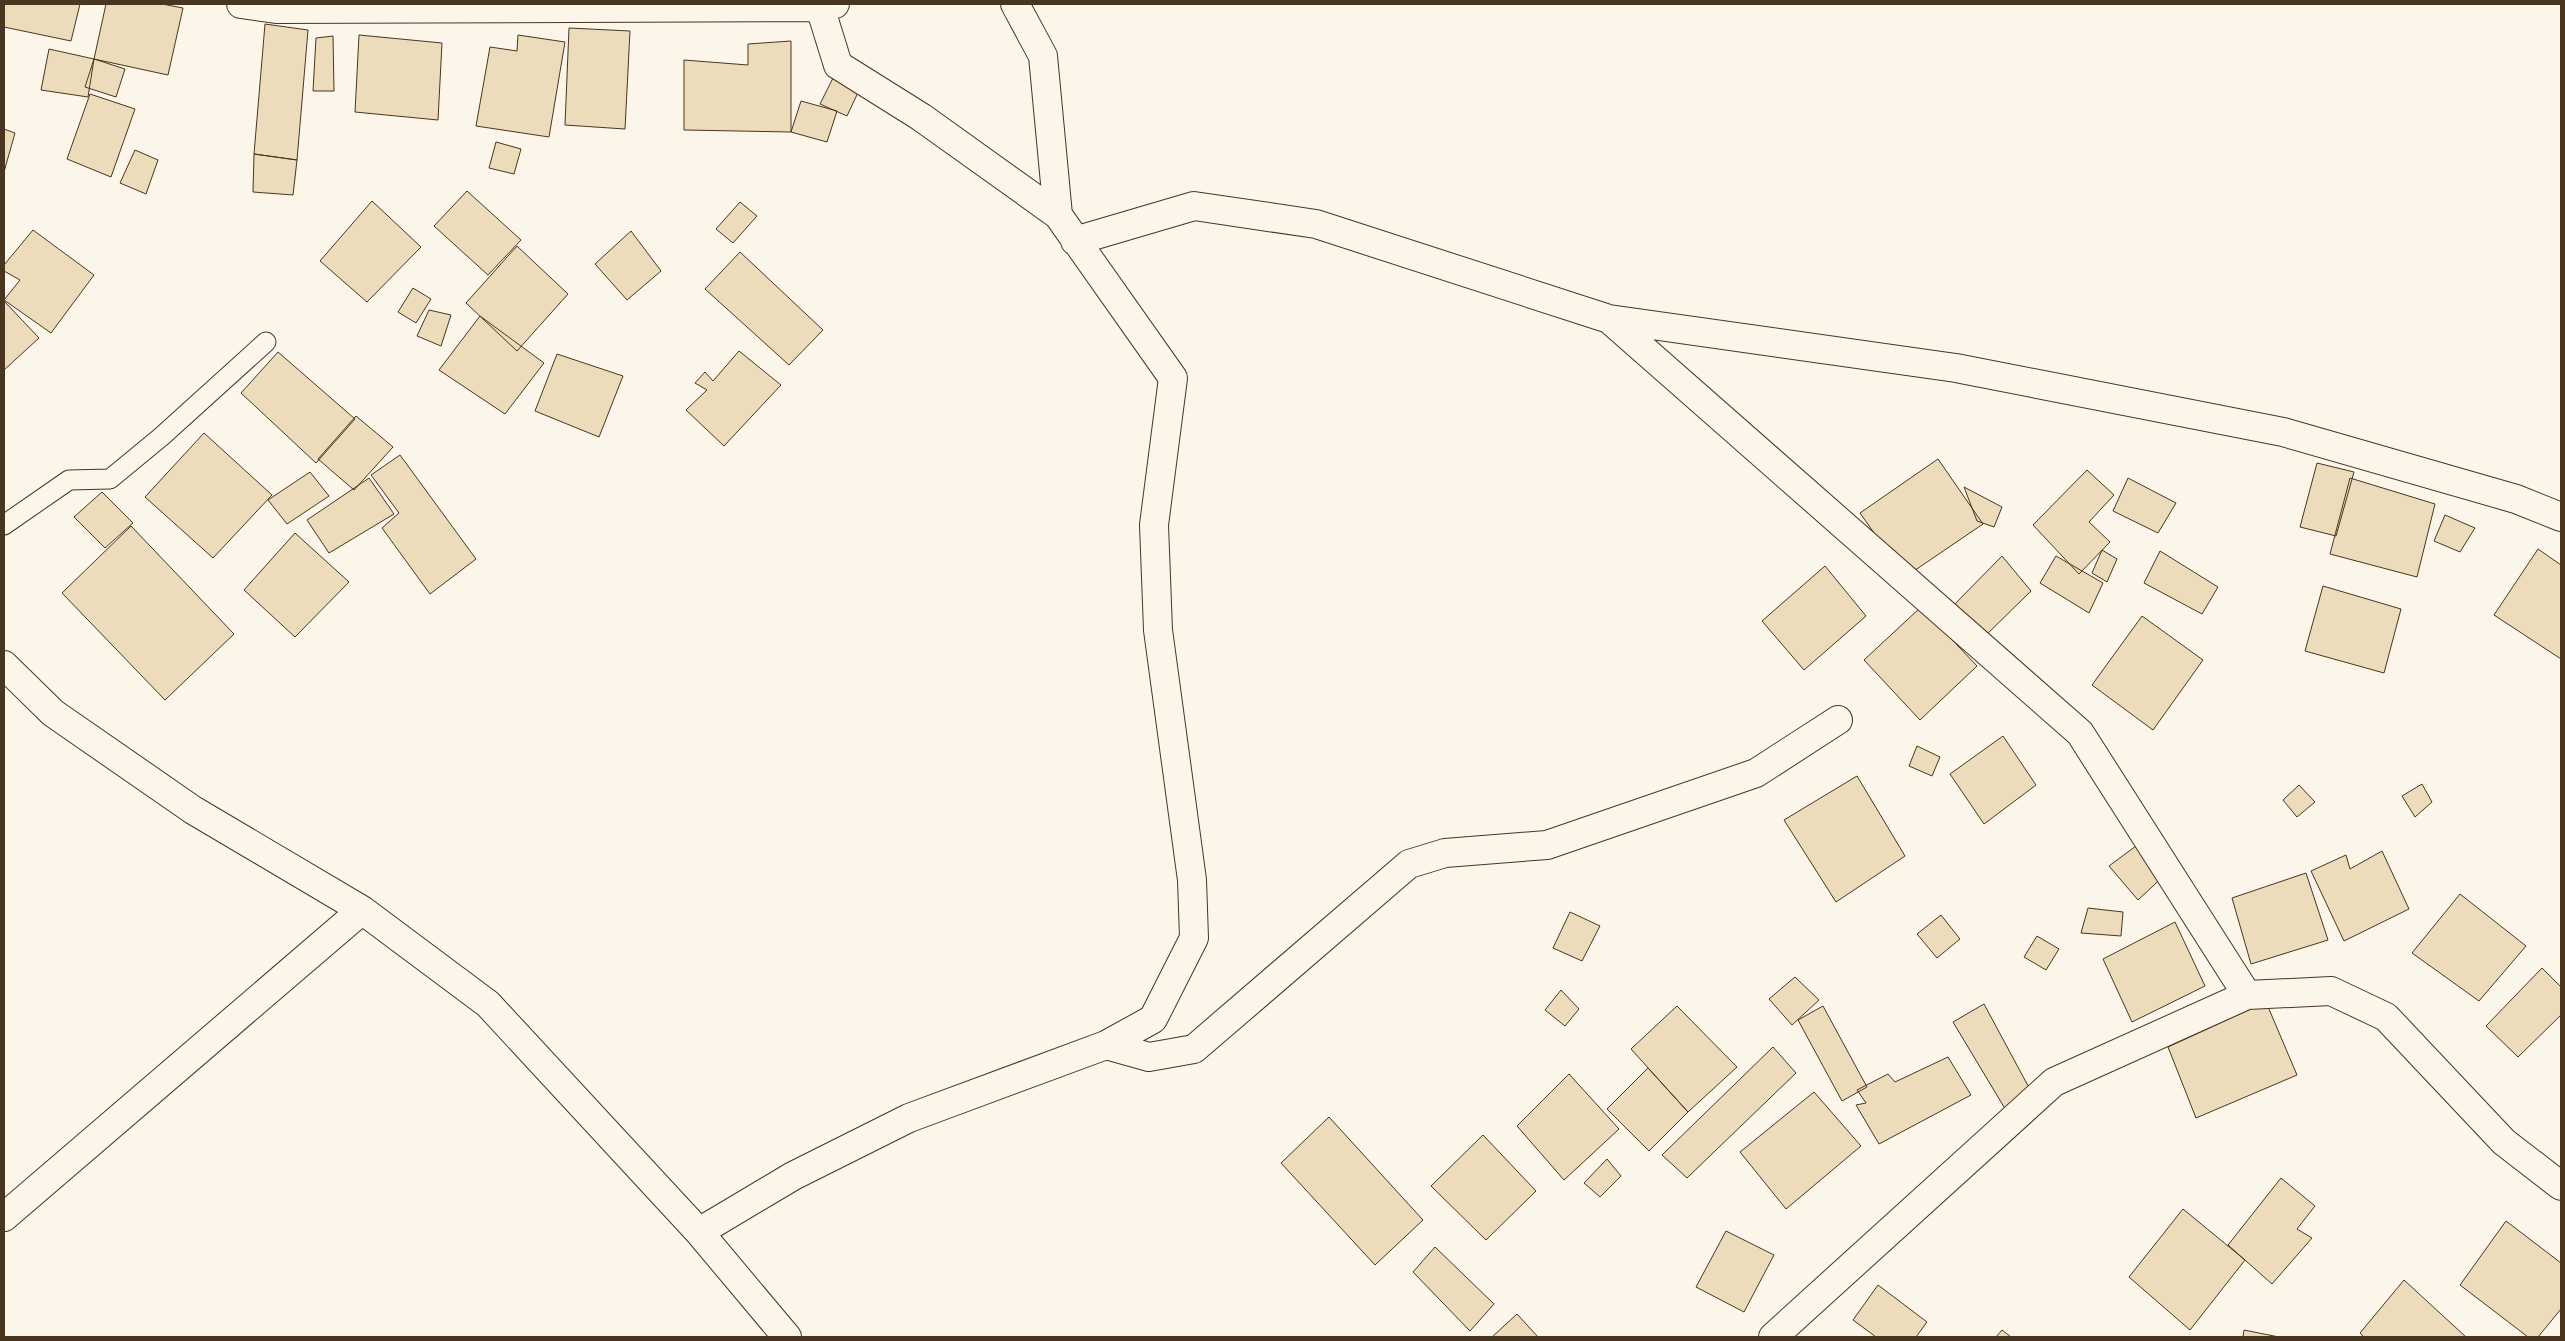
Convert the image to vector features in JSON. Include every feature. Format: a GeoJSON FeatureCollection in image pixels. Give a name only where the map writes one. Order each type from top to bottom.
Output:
{"type":"FeatureCollection","features":[{"type":"Feature","properties":{"kind":"street"},"geometry":{"type":"LineString","coordinates":[[241,4],[276,9],[827,5],[838,65],[921,117],[1058,216],[1173,378],[1154,525],[1158,630],[1192,880],[1194,938],[1153,1019],[1106,1045],[909,1118],[793,1176],[699,1232]]}},
{"type":"Feature","properties":{"kind":"street"},"geometry":{"type":"LineString","coordinates":[[1015,4],[1043,56],[1058,216]]}},
{"type":"Feature","properties":{"kind":"street"},"geometry":{"type":"LineString","coordinates":[[1075,241],[1194,206],[1316,224],[1609,319],[1956,368],[2283,432],[2516,499],[2561,517]]}},
{"type":"Feature","properties":{"kind":"street"},"geometry":{"type":"LineString","coordinates":[[1609,319],[2080,733],[2247,994]]}},
{"type":"Feature","properties":{"kind":"street"},"geometry":{"type":"LineString","coordinates":[[4,665],[53,713],[193,810],[362,910],[488,1004],[699,1232],[787,1337]]}},
{"type":"Feature","properties":{"kind":"street"},"geometry":{"type":"LineString","coordinates":[[1106,1045],[1149,1057],[1194,1049],[1409,864],[1445,853],[1546,846],[1756,773],[1838,720]]}},
{"type":"Feature","properties":{"kind":"street"},"geometry":{"type":"LineString","coordinates":[[4,1217],[362,910]]}},
{"type":"Feature","properties":{"kind":"street"},"geometry":{"type":"LineString","coordinates":[[1773,1337],[2054,1082],[2247,994],[2331,991],[2386,1017],[2504,1142],[2561,1186]]}},
{"type":"Feature","properties":{"kind":"lane"},"geometry":{"type":"LineString","coordinates":[[4,524],[69,480],[110,479],[161,437],[266,342]]}},
{"type":"Feature","properties":{"kind":"building"},"geometry":{"type":"Polygon","coordinates":[[[4,4],[80,4],[71,41],[4,27],[4,4]]]}},
{"type":"Feature","properties":{"kind":"building"},"geometry":{"type":"Polygon","coordinates":[[[106,4],[162,4],[183,8],[168,75],[94,59],[106,4]]]}},
{"type":"Feature","properties":{"kind":"building"},"geometry":{"type":"Polygon","coordinates":[[[265,24],[308,30],[297,160],[254,154],[265,24]]]}},
{"type":"Feature","properties":{"kind":"building"},"geometry":{"type":"Polygon","coordinates":[[[569,28],[630,31],[625,129],[565,125],[569,28]]]}},
{"type":"Feature","properties":{"kind":"building"},"geometry":{"type":"Polygon","coordinates":[[[359,35],[442,43],[438,120],[355,112],[359,35]]]}},
{"type":"Feature","properties":{"kind":"building"},"geometry":{"type":"Polygon","coordinates":[[[518,35],[565,42],[549,137],[476,126],[490,47],[517,51],[518,35]]]}},
{"type":"Feature","properties":{"kind":"building"},"geometry":{"type":"Polygon","coordinates":[[[333,36],[334,91],[313,91],[316,38],[333,36]]]}},
{"type":"Feature","properties":{"kind":"building"},"geometry":{"type":"Polygon","coordinates":[[[791,41],[791,132],[684,130],[684,60],[748,65],[748,44],[791,41]]]}},
{"type":"Feature","properties":{"kind":"building"},"geometry":{"type":"Polygon","coordinates":[[[49,49],[94,59],[88,97],[41,90],[49,49]]]}},
{"type":"Feature","properties":{"kind":"building"},"geometry":{"type":"Polygon","coordinates":[[[94,59],[125,69],[116,97],[85,87],[94,59]]]}},
{"type":"Feature","properties":{"kind":"building"},"geometry":{"type":"Polygon","coordinates":[[[836,72],[862,84],[847,116],[820,104],[836,72]]]}},
{"type":"Feature","properties":{"kind":"building"},"geometry":{"type":"Polygon","coordinates":[[[90,94],[135,109],[111,177],[67,159],[90,94]]]}},
{"type":"Feature","properties":{"kind":"building"},"geometry":{"type":"Polygon","coordinates":[[[801,101],[837,111],[827,142],[791,132],[801,101]]]}},
{"type":"Feature","properties":{"kind":"building"},"geometry":{"type":"Polygon","coordinates":[[[4,129],[15,133],[4,172],[4,129]]]}},
{"type":"Feature","properties":{"kind":"building"},"geometry":{"type":"Polygon","coordinates":[[[496,142],[521,149],[514,174],[489,168],[496,142]]]}},
{"type":"Feature","properties":{"kind":"building"},"geometry":{"type":"Polygon","coordinates":[[[135,150],[158,160],[146,194],[120,183],[135,150]]]}},
{"type":"Feature","properties":{"kind":"building"},"geometry":{"type":"Polygon","coordinates":[[[254,154],[297,160],[293,195],[253,192],[254,154]]]}},
{"type":"Feature","properties":{"kind":"building"},"geometry":{"type":"Polygon","coordinates":[[[467,191],[521,240],[488,275],[434,226],[467,191]]]}},
{"type":"Feature","properties":{"kind":"building"},"geometry":{"type":"Polygon","coordinates":[[[372,201],[421,247],[367,302],[320,261],[372,201]]]}},
{"type":"Feature","properties":{"kind":"building"},"geometry":{"type":"Polygon","coordinates":[[[740,202],[757,216],[733,243],[716,229],[740,202]]]}},
{"type":"Feature","properties":{"kind":"building"},"geometry":{"type":"Polygon","coordinates":[[[33,230],[94,275],[51,333],[4,300],[20,280],[4,271],[4,265],[33,230]]]}},
{"type":"Feature","properties":{"kind":"building"},"geometry":{"type":"Polygon","coordinates":[[[631,231],[661,271],[627,300],[595,264],[631,231]]]}},
{"type":"Feature","properties":{"kind":"building"},"geometry":{"type":"Polygon","coordinates":[[[517,246],[568,294],[517,351],[466,303],[517,246]]]}},
{"type":"Feature","properties":{"kind":"building"},"geometry":{"type":"Polygon","coordinates":[[[740,252],[823,330],[789,365],[705,289],[740,252]]]}},
{"type":"Feature","properties":{"kind":"building"},"geometry":{"type":"Polygon","coordinates":[[[413,288],[431,299],[416,323],[398,312],[413,288]]]}},
{"type":"Feature","properties":{"kind":"building"},"geometry":{"type":"Polygon","coordinates":[[[4,301],[39,338],[4,370],[4,301]]]}},
{"type":"Feature","properties":{"kind":"building"},"geometry":{"type":"Polygon","coordinates":[[[429,310],[451,315],[441,346],[417,336],[429,310]]]}},
{"type":"Feature","properties":{"kind":"building"},"geometry":{"type":"Polygon","coordinates":[[[480,316],[544,363],[505,414],[439,370],[480,316]]]}},
{"type":"Feature","properties":{"kind":"building"},"geometry":{"type":"Polygon","coordinates":[[[739,351],[781,385],[724,446],[686,410],[707,390],[695,383],[705,372],[713,381],[739,351]]]}},
{"type":"Feature","properties":{"kind":"building"},"geometry":{"type":"Polygon","coordinates":[[[278,352],[355,419],[316,463],[241,393],[278,352]]]}},
{"type":"Feature","properties":{"kind":"building"},"geometry":{"type":"Polygon","coordinates":[[[557,354],[623,376],[599,437],[535,411],[557,354]]]}},
{"type":"Feature","properties":{"kind":"building"},"geometry":{"type":"Polygon","coordinates":[[[356,416],[393,447],[354,490],[318,459],[356,416]]]}},
{"type":"Feature","properties":{"kind":"building"},"geometry":{"type":"Polygon","coordinates":[[[204,433],[272,495],[213,558],[145,497],[204,433]]]}},
{"type":"Feature","properties":{"kind":"building"},"geometry":{"type":"Polygon","coordinates":[[[400,455],[476,559],[430,594],[382,528],[399,513],[371,475],[400,455]]]}},
{"type":"Feature","properties":{"kind":"building"},"geometry":{"type":"Polygon","coordinates":[[[1938,459],[1983,524],[1905,577],[1860,513],[1938,459]]]}},
{"type":"Feature","properties":{"kind":"building"},"geometry":{"type":"Polygon","coordinates":[[[2317,463],[2354,472],[2336,536],[2300,527],[2317,463]]]}},
{"type":"Feature","properties":{"kind":"building"},"geometry":{"type":"Polygon","coordinates":[[[2087,470],[2114,495],[2089,522],[2110,542],[2079,574],[2033,525],[2087,470]]]}},
{"type":"Feature","properties":{"kind":"building"},"geometry":{"type":"Polygon","coordinates":[[[310,472],[329,496],[287,524],[268,500],[310,472]]]}},
{"type":"Feature","properties":{"kind":"building"},"geometry":{"type":"Polygon","coordinates":[[[369,478],[394,514],[329,553],[307,520],[369,478]]]}},
{"type":"Feature","properties":{"kind":"building"},"geometry":{"type":"Polygon","coordinates":[[[2128,478],[2176,503],[2158,533],[2113,511],[2128,478]]]}},
{"type":"Feature","properties":{"kind":"building"},"geometry":{"type":"Polygon","coordinates":[[[2350,478],[2435,504],[2417,577],[2330,554],[2350,478]]]}},
{"type":"Feature","properties":{"kind":"building"},"geometry":{"type":"Polygon","coordinates":[[[1964,487],[2002,507],[1994,527],[1977,521],[1964,487]]]}},
{"type":"Feature","properties":{"kind":"building"},"geometry":{"type":"Polygon","coordinates":[[[102,492],[133,523],[105,548],[74,517],[102,492]]]}},
{"type":"Feature","properties":{"kind":"building"},"geometry":{"type":"Polygon","coordinates":[[[2445,515],[2475,528],[2460,552],[2434,541],[2445,515]]]}},
{"type":"Feature","properties":{"kind":"building"},"geometry":{"type":"Polygon","coordinates":[[[131,526],[234,634],[165,700],[62,593],[131,526]]]}},
{"type":"Feature","properties":{"kind":"building"},"geometry":{"type":"Polygon","coordinates":[[[295,533],[349,582],[295,637],[244,590],[295,533]]]}},
{"type":"Feature","properties":{"kind":"building"},"geometry":{"type":"Polygon","coordinates":[[[2538,549],[2561,565],[2561,659],[2494,615],[2538,549]]]}},
{"type":"Feature","properties":{"kind":"building"},"geometry":{"type":"Polygon","coordinates":[[[2102,550],[2117,559],[2107,582],[2092,573],[2102,550]]]}},
{"type":"Feature","properties":{"kind":"building"},"geometry":{"type":"Polygon","coordinates":[[[2160,551],[2218,587],[2202,614],[2144,583],[2160,551]]]}},
{"type":"Feature","properties":{"kind":"building"},"geometry":{"type":"Polygon","coordinates":[[[2002,556],[2031,591],[1979,642],[1948,611],[2002,556]]]}},
{"type":"Feature","properties":{"kind":"building"},"geometry":{"type":"Polygon","coordinates":[[[2056,556],[2103,583],[2089,613],[2040,583],[2056,556]]]}},
{"type":"Feature","properties":{"kind":"building"},"geometry":{"type":"Polygon","coordinates":[[[1825,566],[1866,616],[1804,670],[1762,621],[1825,566]]]}},
{"type":"Feature","properties":{"kind":"building"},"geometry":{"type":"Polygon","coordinates":[[[2323,586],[2401,609],[2384,673],[2305,651],[2323,586]]]}},
{"type":"Feature","properties":{"kind":"building"},"geometry":{"type":"Polygon","coordinates":[[[1921,607],[1977,666],[1920,720],[1864,660],[1921,607]]]}},
{"type":"Feature","properties":{"kind":"building"},"geometry":{"type":"Polygon","coordinates":[[[2142,616],[2203,660],[2153,730],[2092,685],[2142,616]]]}},
{"type":"Feature","properties":{"kind":"building"},"geometry":{"type":"Polygon","coordinates":[[[2003,736],[2036,785],[1984,824],[1950,774],[2003,736]]]}},
{"type":"Feature","properties":{"kind":"building"},"geometry":{"type":"Polygon","coordinates":[[[1917,746],[1940,757],[1932,776],[1909,766],[1917,746]]]}},
{"type":"Feature","properties":{"kind":"building"},"geometry":{"type":"Polygon","coordinates":[[[1857,776],[1905,856],[1836,902],[1784,820],[1857,776]]]}},
{"type":"Feature","properties":{"kind":"building"},"geometry":{"type":"Polygon","coordinates":[[[2422,784],[2432,802],[2415,817],[2402,796],[2422,784]]]}},
{"type":"Feature","properties":{"kind":"building"},"geometry":{"type":"Polygon","coordinates":[[[2299,785],[2315,802],[2297,817],[2283,800],[2299,785]]]}},
{"type":"Feature","properties":{"kind":"building"},"geometry":{"type":"Polygon","coordinates":[[[2140,843],[2168,872],[2138,900],[2109,866],[2140,843]]]}},
{"type":"Feature","properties":{"kind":"building"},"geometry":{"type":"Polygon","coordinates":[[[2382,851],[2409,909],[2344,941],[2311,871],[2346,855],[2350,869],[2382,851]]]}},
{"type":"Feature","properties":{"kind":"building"},"geometry":{"type":"Polygon","coordinates":[[[2306,873],[2328,940],[2251,964],[2232,898],[2306,873]]]}},
{"type":"Feature","properties":{"kind":"building"},"geometry":{"type":"Polygon","coordinates":[[[2460,894],[2526,946],[2479,1001],[2412,953],[2460,894]]]}},
{"type":"Feature","properties":{"kind":"building"},"geometry":{"type":"Polygon","coordinates":[[[2088,908],[2123,912],[2121,936],[2081,933],[2088,908]]]}},
{"type":"Feature","properties":{"kind":"building"},"geometry":{"type":"Polygon","coordinates":[[[1570,912],[1600,926],[1582,961],[1553,948],[1570,912]]]}},
{"type":"Feature","properties":{"kind":"building"},"geometry":{"type":"Polygon","coordinates":[[[1941,915],[1960,939],[1937,958],[1917,934],[1941,915]]]}},
{"type":"Feature","properties":{"kind":"building"},"geometry":{"type":"Polygon","coordinates":[[[2175,922],[2205,986],[2132,1022],[2103,959],[2175,922]]]}},
{"type":"Feature","properties":{"kind":"building"},"geometry":{"type":"Polygon","coordinates":[[[2037,936],[2059,949],[2046,970],[2024,957],[2037,936]]]}},
{"type":"Feature","properties":{"kind":"building"},"geometry":{"type":"Polygon","coordinates":[[[2542,968],[2561,987],[2561,1015],[2518,1057],[2486,1026],[2542,968]]]}},
{"type":"Feature","properties":{"kind":"building"},"geometry":{"type":"Polygon","coordinates":[[[1795,977],[1819,1000],[1792,1025],[1769,999],[1795,977]]]}},
{"type":"Feature","properties":{"kind":"building"},"geometry":{"type":"Polygon","coordinates":[[[1561,990],[1579,1009],[1565,1026],[1545,1010],[1561,990]]]}},
{"type":"Feature","properties":{"kind":"building"},"geometry":{"type":"Polygon","coordinates":[[[2266,1002],[2297,1075],[2196,1118],[2168,1047],[2266,1002]]]}},
{"type":"Feature","properties":{"kind":"building"},"geometry":{"type":"Polygon","coordinates":[[[1984,1004],[2033,1095],[2007,1112],[1953,1022],[1984,1004]]]}},
{"type":"Feature","properties":{"kind":"building"},"geometry":{"type":"Polygon","coordinates":[[[1677,1006],[1737,1067],[1688,1112],[1631,1049],[1677,1006]]]}},
{"type":"Feature","properties":{"kind":"building"},"geometry":{"type":"Polygon","coordinates":[[[1823,1006],[1867,1087],[1842,1101],[1798,1020],[1823,1006]]]}},
{"type":"Feature","properties":{"kind":"building"},"geometry":{"type":"Polygon","coordinates":[[[1773,1047],[1796,1073],[1687,1178],[1662,1155],[1773,1047]]]}},
{"type":"Feature","properties":{"kind":"building"},"geometry":{"type":"Polygon","coordinates":[[[1948,1057],[1971,1095],[1879,1144],[1856,1105],[1866,1103],[1857,1090],[1888,1074],[1895,1082],[1948,1057]]]}},
{"type":"Feature","properties":{"kind":"building"},"geometry":{"type":"Polygon","coordinates":[[[1648,1068],[1688,1112],[1649,1151],[1607,1109],[1648,1068]]]}},
{"type":"Feature","properties":{"kind":"building"},"geometry":{"type":"Polygon","coordinates":[[[1569,1074],[1619,1129],[1564,1180],[1517,1126],[1569,1074]]]}},
{"type":"Feature","properties":{"kind":"building"},"geometry":{"type":"Polygon","coordinates":[[[1814,1092],[1861,1146],[1786,1209],[1740,1152],[1814,1092]]]}},
{"type":"Feature","properties":{"kind":"building"},"geometry":{"type":"Polygon","coordinates":[[[1329,1117],[1423,1220],[1375,1265],[1281,1163],[1329,1117]]]}},
{"type":"Feature","properties":{"kind":"building"},"geometry":{"type":"Polygon","coordinates":[[[1483,1135],[1536,1191],[1486,1240],[1431,1186],[1483,1135]]]}},
{"type":"Feature","properties":{"kind":"building"},"geometry":{"type":"Polygon","coordinates":[[[1607,1159],[1621,1176],[1600,1197],[1584,1183],[1607,1159]]]}},
{"type":"Feature","properties":{"kind":"building"},"geometry":{"type":"Polygon","coordinates":[[[2281,1178],[2315,1206],[2297,1229],[2312,1238],[2272,1284],[2228,1245],[2281,1178]]]}},
{"type":"Feature","properties":{"kind":"building"},"geometry":{"type":"Polygon","coordinates":[[[2183,1209],[2245,1260],[2190,1330],[2129,1277],[2183,1209]]]}},
{"type":"Feature","properties":{"kind":"building"},"geometry":{"type":"Polygon","coordinates":[[[2506,1221],[2561,1263],[2561,1309],[2538,1337],[2528,1337],[2460,1285],[2506,1221]]]}},
{"type":"Feature","properties":{"kind":"building"},"geometry":{"type":"Polygon","coordinates":[[[1726,1231],[1774,1255],[1744,1312],[1696,1287],[1726,1231]]]}},
{"type":"Feature","properties":{"kind":"building"},"geometry":{"type":"Polygon","coordinates":[[[1435,1247],[1494,1304],[1470,1331],[1413,1272],[1435,1247]]]}},
{"type":"Feature","properties":{"kind":"building"},"geometry":{"type":"Polygon","coordinates":[[[2404,1280],[2466,1337],[2364,1337],[2360,1333],[2404,1280]]]}},
{"type":"Feature","properties":{"kind":"building"},"geometry":{"type":"Polygon","coordinates":[[[1878,1285],[1927,1322],[1916,1337],[1876,1337],[1853,1320],[1878,1285]]]}},
{"type":"Feature","properties":{"kind":"building"},"geometry":{"type":"Polygon","coordinates":[[[1517,1314],[1538,1337],[1492,1337],[1517,1314]]]}},
{"type":"Feature","properties":{"kind":"building"},"geometry":{"type":"Polygon","coordinates":[[[2002,1330],[2011,1337],[1996,1337],[2002,1330]]]}},
{"type":"Feature","properties":{"kind":"building"},"geometry":{"type":"Polygon","coordinates":[[[2244,1330],[2279,1337],[2243,1337],[2244,1330]]]}}]}
